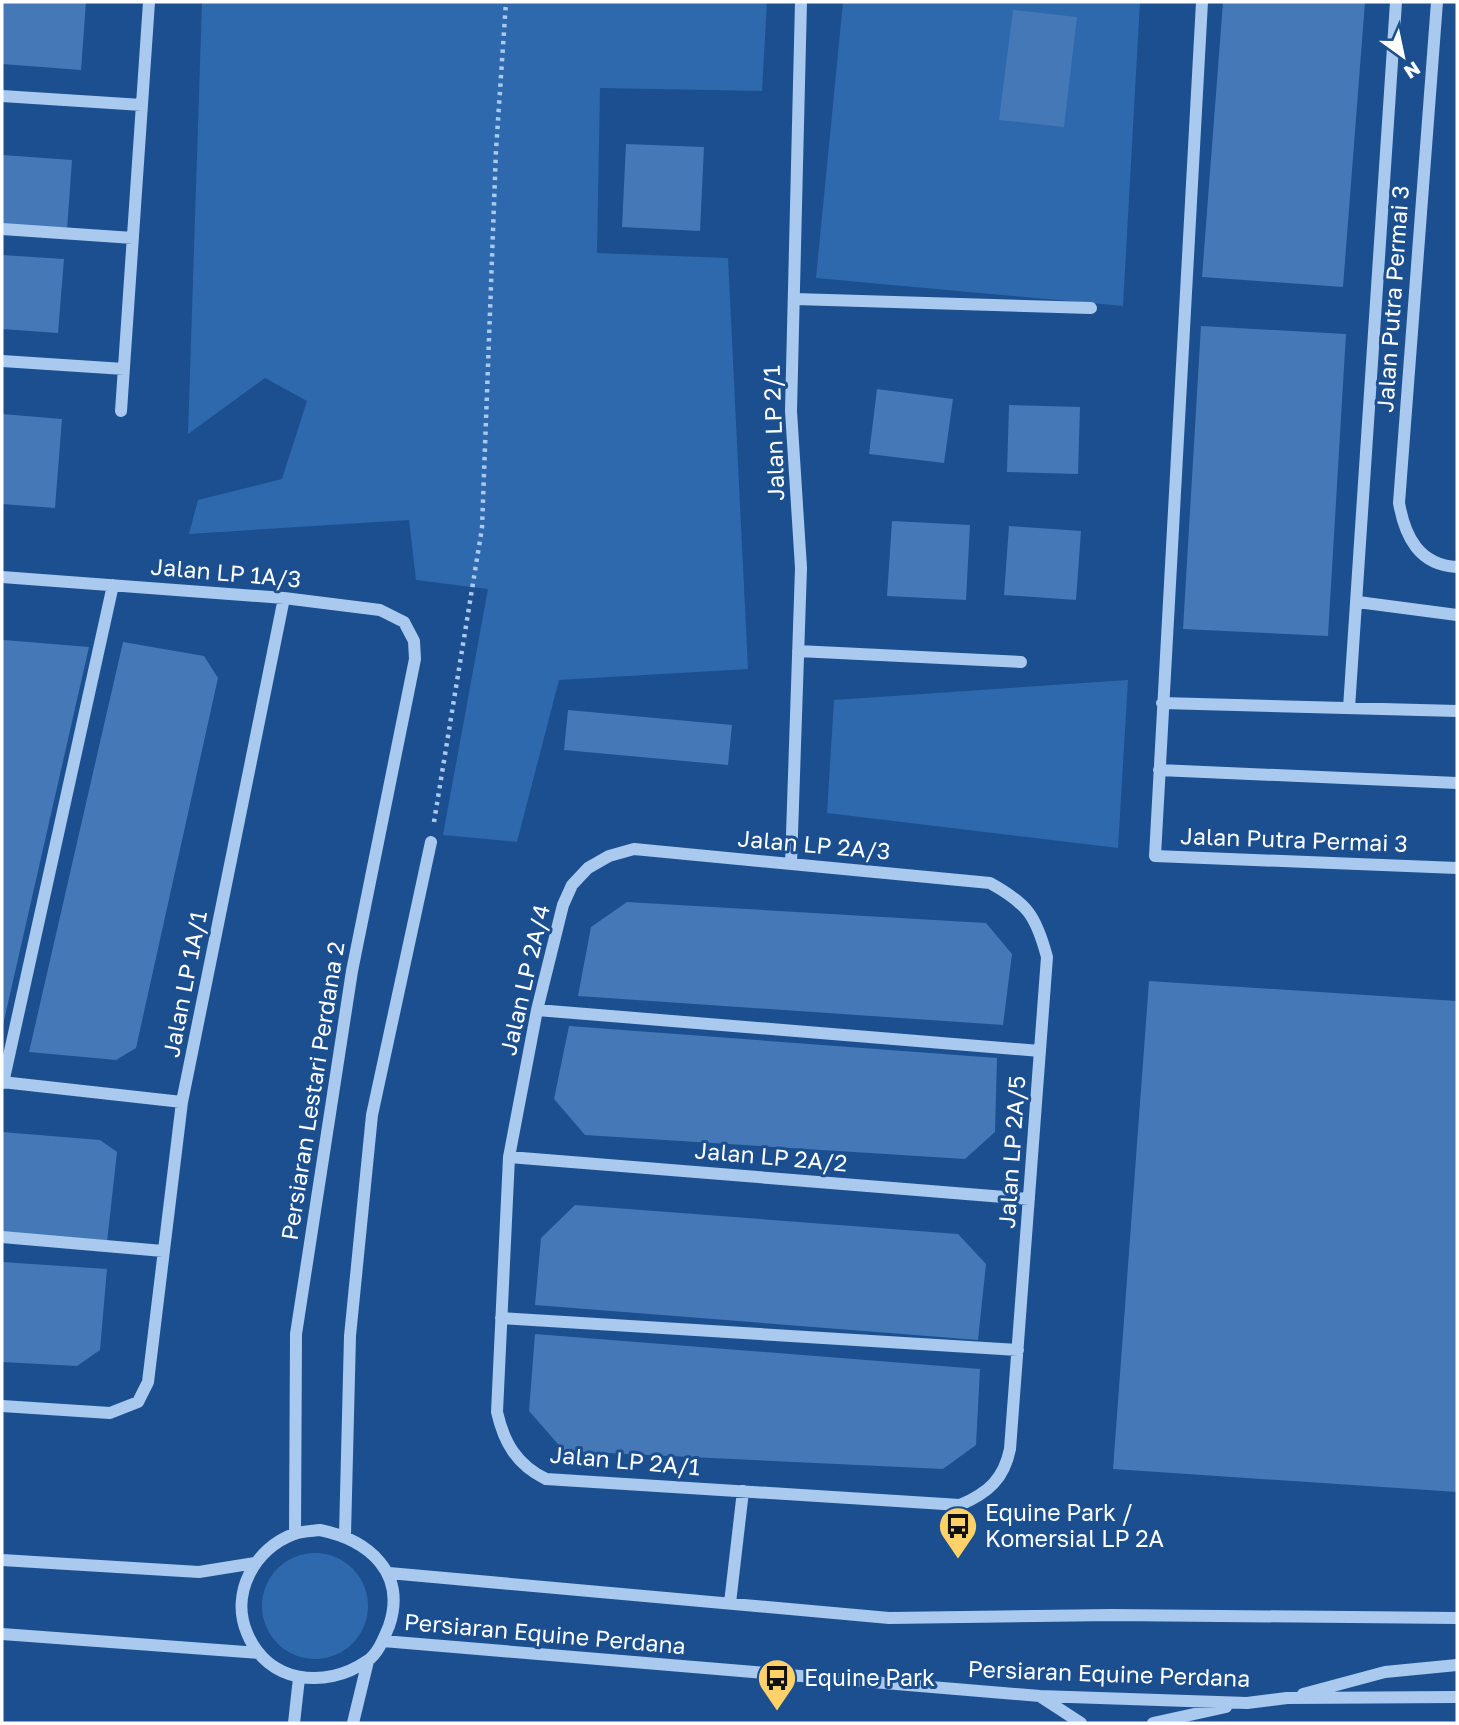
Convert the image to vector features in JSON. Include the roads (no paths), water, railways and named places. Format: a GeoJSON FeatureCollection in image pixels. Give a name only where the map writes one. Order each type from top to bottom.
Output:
{"type":"FeatureCollection","features":[{"type":"Feature","properties":{"kind":"street"},"geometry":{"type":"LineString","coordinates":[[121,411],[149,2]]}},
{"type":"Feature","properties":{"kind":"street","name":"Jalan LP 2/1"},"geometry":{"type":"LineString","coordinates":[[790,864],[801,568],[791,411],[801,2]]}},
{"type":"Feature","properties":{"kind":"street","name":"Jalan Putra Permai 3"},"geometry":{"type":"LineString","coordinates":[[1202,2],[1155,856],[1457,868]]}},
{"type":"Feature","properties":{"kind":"street"},"geometry":{"type":"LineString","coordinates":[[1349,708],[1395,2]]}},
{"type":"Feature","properties":{"kind":"street","name":"Jalan Putra Permai 3"},"geometry":{"type":"LineString","coordinates":[[1437,2],[1399,503],[1408,533],[1423,555],[1442,566],[1457,567]]}},
{"type":"Feature","properties":{"kind":"street"},"geometry":{"type":"LineString","coordinates":[[2,96],[142,105]]}},
{"type":"Feature","properties":{"kind":"street"},"geometry":{"type":"LineString","coordinates":[[2,229],[133,238]]}},
{"type":"Feature","properties":{"kind":"street"},"geometry":{"type":"LineString","coordinates":[[795,299],[1091,308]]}},
{"type":"Feature","properties":{"kind":"street"},"geometry":{"type":"LineString","coordinates":[[2,361],[124,369]]}},
{"type":"Feature","properties":{"kind":"street","name":"Jalan LP 1A/3"},"geometry":{"type":"LineString","coordinates":[[2,578],[284,598],[380,610],[404,622],[414,641],[415,659]]}},
{"type":"Feature","properties":{"kind":"street"},"geometry":{"type":"LineString","coordinates":[[113,585],[2,1082],[182,1102]]}},
{"type":"Feature","properties":{"kind":"street","name":"Jalan LP 1A/1"},"geometry":{"type":"LineString","coordinates":[[2,1406],[110,1413],[138,1402],[148,1382],[182,1102],[284,598]]}},
{"type":"Feature","properties":{"kind":"street"},"geometry":{"type":"LineString","coordinates":[[1358,602],[1457,615]]}},
{"type":"Feature","properties":{"kind":"street"},"geometry":{"type":"LineString","coordinates":[[798,651],[1021,662]]}},
{"type":"Feature","properties":{"kind":"street","name":"Persiaran Lestari Perdana 2"},"geometry":{"type":"LineString","coordinates":[[295,1534],[296,1334],[352,971],[415,659]]}},
{"type":"Feature","properties":{"kind":"street"},"geometry":{"type":"LineString","coordinates":[[1162,703],[1457,711]]}},
{"type":"Feature","properties":{"kind":"street"},"geometry":{"type":"LineString","coordinates":[[1159,769],[1457,783]]}},
{"type":"Feature","properties":{"kind":"street"},"geometry":{"type":"LineString","coordinates":[[345,1535],[349,1336],[372,1115],[430,842]]}},
{"type":"Feature","properties":{"kind":"street","name":"Jalan LP 2A/3"},"geometry":{"type":"LineString","coordinates":[[634,849],[990,883]]}},
{"type":"Feature","properties":{"kind":"street","name":"Jalan LP 2A/4"},"geometry":{"type":"LineString","coordinates":[[509,1157],[537,1010],[563,905],[572,885],[588,868],[608,856],[634,849]]}},
{"type":"Feature","properties":{"kind":"street","name":"Jalan LP 2A/5"},"geometry":{"type":"LineString","coordinates":[[990,883],[1029,909],[1040,930],[1048,957],[1010,1449]]}},
{"type":"Feature","properties":{"kind":"street"},"geometry":{"type":"LineString","coordinates":[[537,1010],[1040,1051]]}},
{"type":"Feature","properties":{"kind":"street","name":"Jalan LP 2A/2"},"geometry":{"type":"LineString","coordinates":[[509,1157],[1029,1199]]}},
{"type":"Feature","properties":{"kind":"street","name":"Jalan LP 2A/1"},"geometry":{"type":"LineString","coordinates":[[509,1157],[497,1412],[502,1434],[527,1470],[546,1479],[960,1505],[994,1486],[1006,1469],[1010,1449]]}},
{"type":"Feature","properties":{"kind":"street"},"geometry":{"type":"LineString","coordinates":[[2,1237],[163,1251]]}},
{"type":"Feature","properties":{"kind":"street"},"geometry":{"type":"LineString","coordinates":[[501,1318],[1018,1350]]}},
{"type":"Feature","properties":{"kind":"street"},"geometry":{"type":"LineString","coordinates":[[730,1603],[743,1491]]}},
{"type":"Feature","properties":{"kind":"street"},"geometry":{"type":"LineString","coordinates":[[353,1723],[368,1661],[383,1641],[395,1607],[389,1573],[367,1548],[345,1535],[320,1530],[295,1534],[272,1545],[255,1563],[244,1585],[241,1609],[246,1632],[259,1653],[277,1670],[299,1678],[324,1680],[368,1661]]}},
{"type":"Feature","properties":{"kind":"street"},"geometry":{"type":"LineString","coordinates":[[2,1560],[199,1572],[255,1563]]}},
{"type":"Feature","properties":{"kind":"street","name":"Persiaran Equine Perdana"},"geometry":{"type":"LineString","coordinates":[[389,1573],[888,1618],[1112,1615],[1457,1618]]}},
{"type":"Feature","properties":{"kind":"street"},"geometry":{"type":"LineString","coordinates":[[2,1634],[259,1653]]}},
{"type":"Feature","properties":{"kind":"street","name":"Persiaran Equine Perdana"},"geometry":{"type":"LineString","coordinates":[[383,1641],[1040,1696],[1247,1703],[1287,1698],[1457,1697]]}},
{"type":"Feature","properties":{"kind":"street"},"geometry":{"type":"LineString","coordinates":[[1287,1698],[1385,1672],[1457,1665]]}},
{"type":"Feature","properties":{"kind":"street"},"geometry":{"type":"LineString","coordinates":[[294,1723],[299,1678]]}},
{"type":"Feature","properties":{"kind":"street"},"geometry":{"type":"LineString","coordinates":[[1040,1696],[1081,1723]]}},
{"type":"Feature","properties":{"kind":"street"},"geometry":{"type":"LineString","coordinates":[[1153,1723],[1247,1703]]}},
{"type":"Feature","properties":{"kind":"place","name":"Equine Park / Komersial LP 2A"},"geometry":{"type":"Point","coordinates":[958,1560]}},
{"type":"Feature","properties":{"kind":"place","name":"Equine Park"},"geometry":{"type":"Point","coordinates":[777,1712]}}]}
